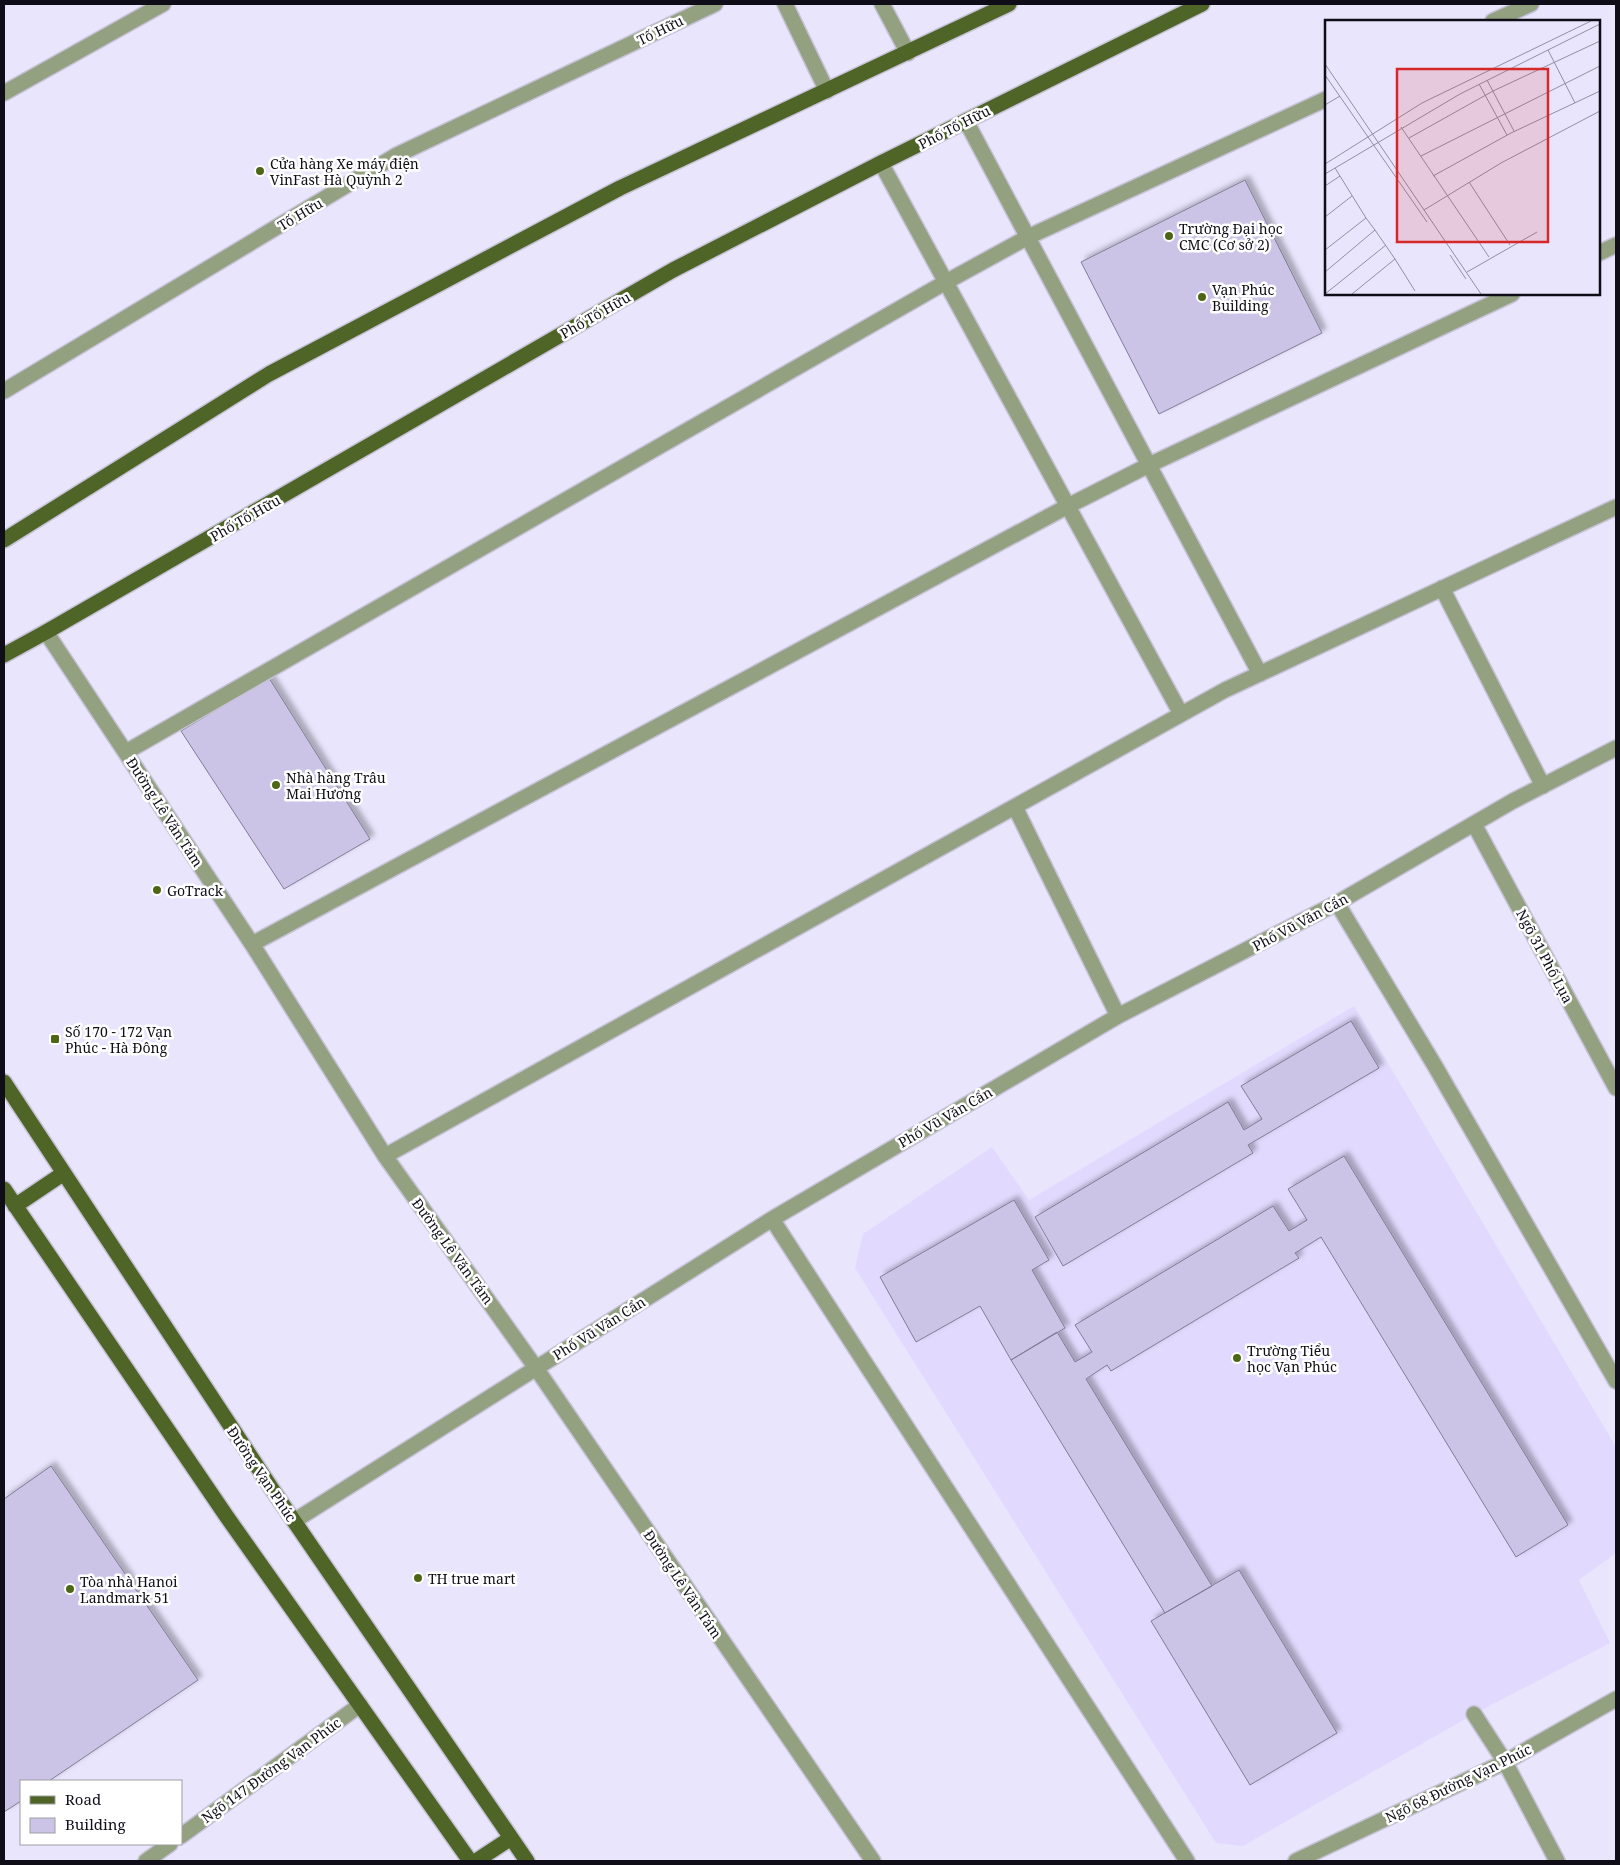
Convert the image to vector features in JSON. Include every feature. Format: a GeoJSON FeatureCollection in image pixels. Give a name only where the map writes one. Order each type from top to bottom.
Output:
{"type":"FeatureCollection","features":[{"type":"Feature","properties":{"kind":"main road"},"geometry":{"type":"LineString","coordinates":[[4,540],[269,374],[620,188],[1009,4]]}},
{"type":"Feature","properties":{"kind":"main road","name":"Phố Tố Hữu"},"geometry":{"type":"LineString","coordinates":[[4,655],[673,270],[881,163],[1202,4]]}},
{"type":"Feature","properties":{"kind":"main road","name":"Đường Vạn Phúc"},"geometry":{"type":"LineString","coordinates":[[4,1082],[294,1521],[527,1861]]}},
{"type":"Feature","properties":{"kind":"main road"},"geometry":{"type":"LineString","coordinates":[[15,1206],[64,1173]]}},
{"type":"Feature","properties":{"kind":"main road"},"geometry":{"type":"LineString","coordinates":[[4,1189],[222,1509],[470,1861]]}},
{"type":"Feature","properties":{"kind":"main road"},"geometry":{"type":"LineString","coordinates":[[476,1861],[511,1838]]}},
{"type":"Feature","properties":{"kind":"street"},"geometry":{"type":"LineString","coordinates":[[4,93],[163,4]]}},
{"type":"Feature","properties":{"kind":"street","name":"Tố Hữu"},"geometry":{"type":"LineString","coordinates":[[4,391],[397,156],[714,4]]}},
{"type":"Feature","properties":{"kind":"street"},"geometry":{"type":"LineString","coordinates":[[785,4],[827,91]]}},
{"type":"Feature","properties":{"kind":"street"},"geometry":{"type":"LineString","coordinates":[[882,4],[908,53]]}},
{"type":"Feature","properties":{"kind":"street"},"geometry":{"type":"LineString","coordinates":[[1495,20],[1531,4]]}},
{"type":"Feature","properties":{"kind":"street"},"geometry":{"type":"LineString","coordinates":[[126,752],[946,282],[1028,237],[1325,99]]}},
{"type":"Feature","properties":{"kind":"street"},"geometry":{"type":"LineString","coordinates":[[966,121],[1260,674]]}},
{"type":"Feature","properties":{"kind":"street"},"geometry":{"type":"LineString","coordinates":[[881,163],[1181,714]]}},
{"type":"Feature","properties":{"kind":"street"},"geometry":{"type":"LineString","coordinates":[[1600,253],[1616,245]]}},
{"type":"Feature","properties":{"kind":"street"},"geometry":{"type":"LineString","coordinates":[[252,944],[1068,506],[1149,465],[1510,295]]}},
{"type":"Feature","properties":{"kind":"street"},"geometry":{"type":"LineString","coordinates":[[385,1156],[1225,690],[1616,507]]}},
{"type":"Feature","properties":{"kind":"street"},"geometry":{"type":"LineString","coordinates":[[1442,588],[1543,786]]}},
{"type":"Feature","properties":{"kind":"street","name":"Đường Lê Văn Tám"},"geometry":{"type":"LineString","coordinates":[[46,632],[252,944],[385,1156],[536,1368],[872,1861]]}},
{"type":"Feature","properties":{"kind":"street","name":"Phố Vũ Văn Cẩn"},"geometry":{"type":"LineString","coordinates":[[294,1521],[772,1219],[1118,1016],[1337,903],[1513,801],[1616,748]]}},
{"type":"Feature","properties":{"kind":"street"},"geometry":{"type":"LineString","coordinates":[[1015,807],[1118,1016]]}},
{"type":"Feature","properties":{"kind":"street","name":"Ngõ 31 Phố Lụa"},"geometry":{"type":"LineString","coordinates":[[1474,824],[1616,1088]]}},
{"type":"Feature","properties":{"kind":"street"},"geometry":{"type":"LineString","coordinates":[[1337,903],[1435,1066],[1616,1381]]}},
{"type":"Feature","properties":{"kind":"street"},"geometry":{"type":"LineString","coordinates":[[772,1219],[1186,1861]]}},
{"type":"Feature","properties":{"kind":"street","name":"Ngõ 68 Đường Vạn Phúc"},"geometry":{"type":"LineString","coordinates":[[1296,1861],[1505,1762],[1616,1699]]}},
{"type":"Feature","properties":{"kind":"street","name":"Ngõ 147 Đường Vạn Phúc"},"geometry":{"type":"LineString","coordinates":[[182,1835],[360,1705]]}},
{"type":"Feature","properties":{"kind":"street"},"geometry":{"type":"LineString","coordinates":[[1474,1714],[1505,1762],[1557,1861]]}},
{"type":"Feature","properties":{"kind":"street"},"geometry":{"type":"LineString","coordinates":[[146,1861],[169,1845]]}},
{"type":"Feature","properties":{"kind":"shaded area","name":"Trường Tiểu học Vạn Phúc"},"geometry":{"type":"Polygon","coordinates":[[[1354,1006],[1616,1447],[1616,1553],[1579,1580],[1610,1643],[1474,1714],[1243,1846],[1216,1843],[855,1268],[863,1234],[992,1147],[1029,1200],[1354,1006]]]}},
{"type":"Feature","properties":{"kind":"building","name":"Vạn Phúc Building"},"geometry":{"type":"Polygon","coordinates":[[[1245,180],[1322,333],[1159,414],[1081,262],[1245,180]]]}},
{"type":"Feature","properties":{"kind":"building","name":"Nhà hàng Trâu Mai Hương"},"geometry":{"type":"Polygon","coordinates":[[[269,678],[370,839],[284,889],[181,731],[269,678]]]}},
{"type":"Feature","properties":{"kind":"building"},"geometry":{"type":"Polygon","coordinates":[[[1351,1021],[1379,1068],[1248,1145],[1253,1153],[1063,1266],[1035,1217],[1228,1102],[1244,1130],[1262,1119],[1241,1086],[1351,1021]]]}},
{"type":"Feature","properties":{"kind":"building"},"geometry":{"type":"Polygon","coordinates":[[[1344,1156],[1568,1525],[1516,1557],[1321,1237],[1295,1253],[1299,1258],[1111,1371],[1107,1365],[1086,1379],[1212,1586],[1165,1613],[1011,1360],[1057,1332],[1075,1362],[1092,1352],[1075,1325],[1273,1206],[1289,1231],[1307,1220],[1288,1189],[1344,1156]]]}},
{"type":"Feature","properties":{"kind":"building"},"geometry":{"type":"Polygon","coordinates":[[[1014,1200],[1049,1260],[1032,1270],[1065,1328],[1011,1360],[980,1306],[916,1342],[880,1277],[1014,1200]]]}},
{"type":"Feature","properties":{"kind":"building","name":"Tòa nhà Hanoi Landmark 51"},"geometry":{"type":"Polygon","coordinates":[[[51,1466],[198,1680],[50,1780],[20,1780],[20,1802],[4,1812],[4,1499],[51,1466]]]}},
{"type":"Feature","properties":{"kind":"building"},"geometry":{"type":"Polygon","coordinates":[[[1239,1570],[1337,1733],[1250,1785],[1151,1621],[1239,1570]]]}},
{"type":"Feature","properties":{"kind":"place","name":"Cửa hàng Xe máy điện VinFast Hà Quỳnh 2"},"geometry":{"type":"Point","coordinates":[260,171]}},
{"type":"Feature","properties":{"kind":"place","name":"Trường Đại học CMC (Cơ sở 2)"},"geometry":{"type":"Point","coordinates":[1169,236]}},
{"type":"Feature","properties":{"kind":"place","name":"Vạn Phúc Building"},"geometry":{"type":"Point","coordinates":[1202,297]}},
{"type":"Feature","properties":{"kind":"place","name":"Nhà hàng Trâu Mai Hương"},"geometry":{"type":"Point","coordinates":[276,785]}},
{"type":"Feature","properties":{"kind":"place","name":"GoTrack"},"geometry":{"type":"Point","coordinates":[157,890]}},
{"type":"Feature","properties":{"kind":"place","name":"Số 170 - 172 Vạn Phúc - Hà Đông"},"geometry":{"type":"Point","coordinates":[55,1039]}},
{"type":"Feature","properties":{"kind":"place","name":"Trường Tiểu học Vạn Phúc"},"geometry":{"type":"Point","coordinates":[1237,1358]}},
{"type":"Feature","properties":{"kind":"place","name":"TH true mart"},"geometry":{"type":"Point","coordinates":[418,1578]}},
{"type":"Feature","properties":{"kind":"place","name":"Tòa nhà Hanoi Landmark 51"},"geometry":{"type":"Point","coordinates":[70,1589]}}]}
